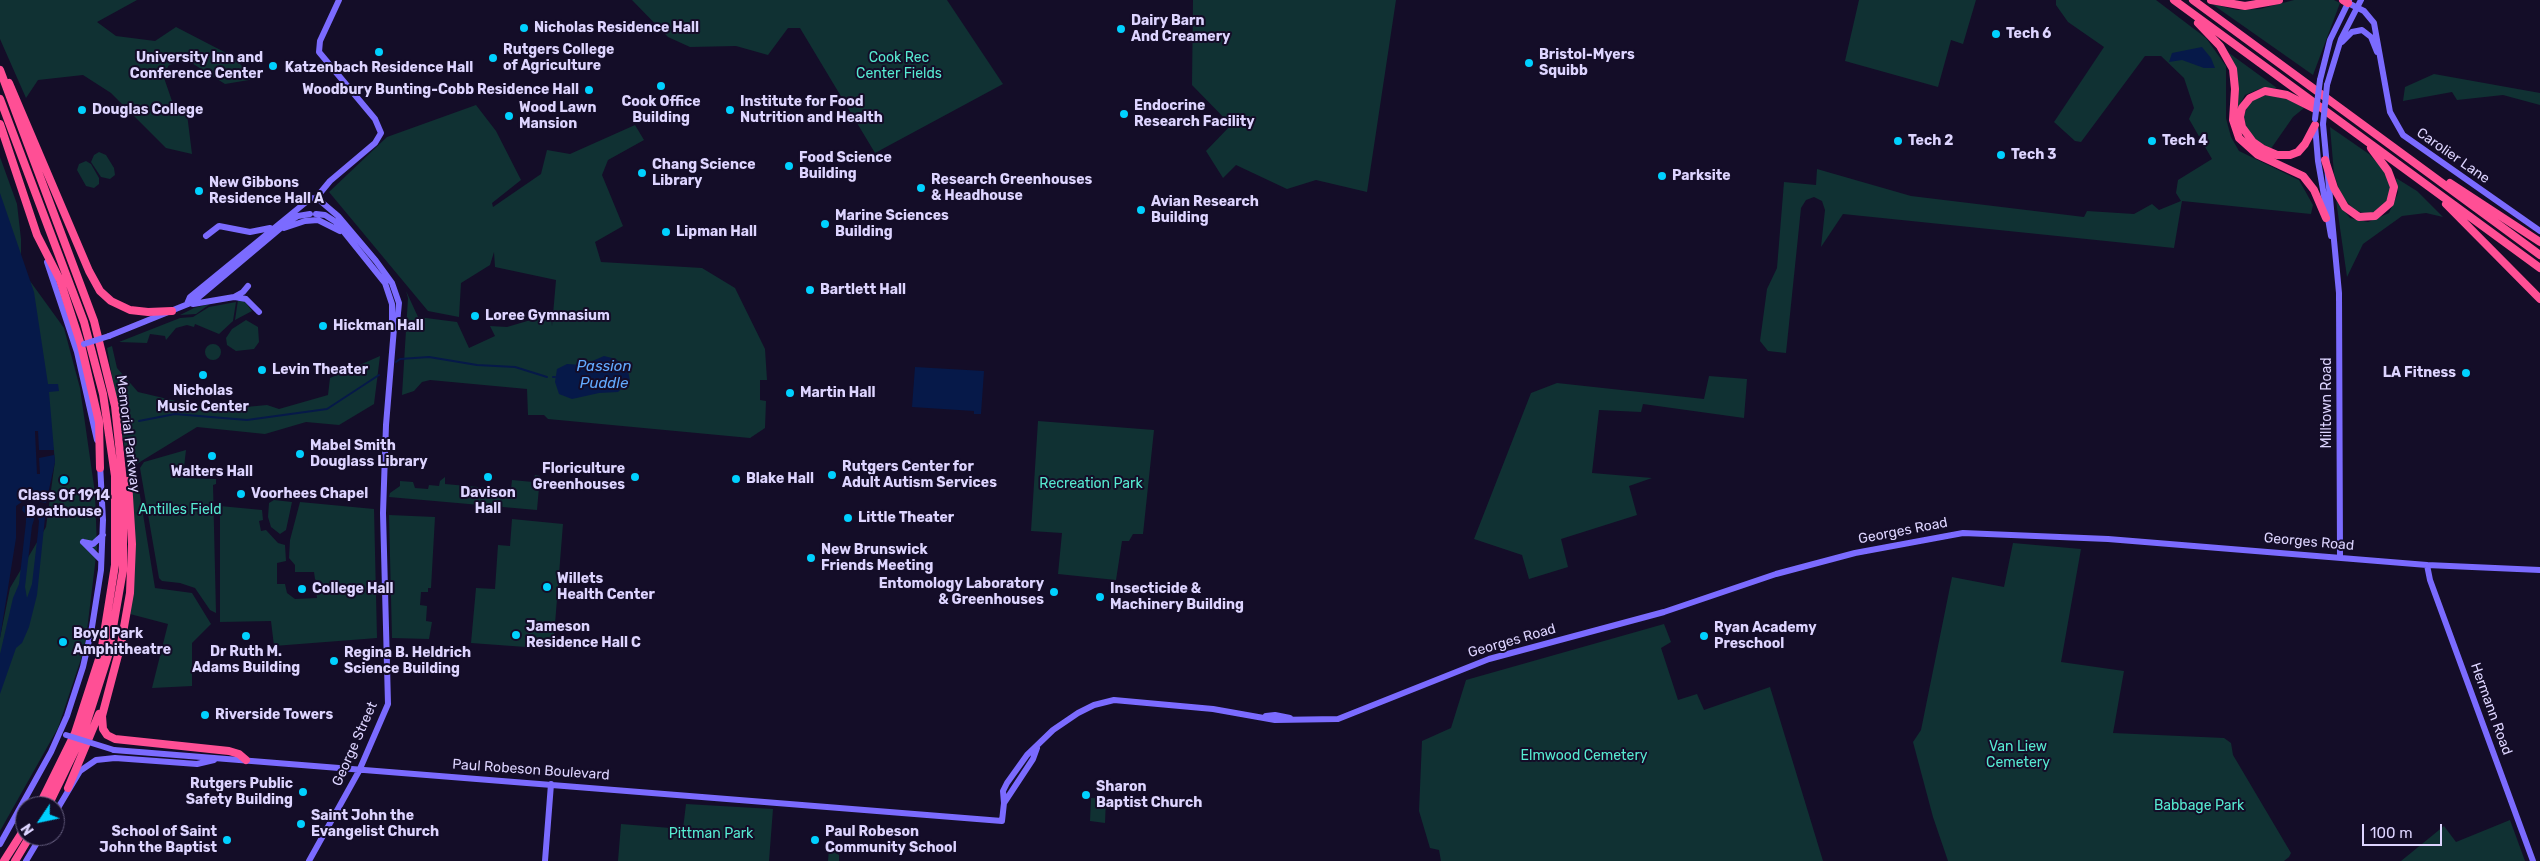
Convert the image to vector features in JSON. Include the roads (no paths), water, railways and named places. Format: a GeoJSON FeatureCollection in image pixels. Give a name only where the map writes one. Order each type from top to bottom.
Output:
{"type":"FeatureCollection","features":[{"type":"Feature","properties":{"kind":"highway"},"geometry":{"type":"LineString","coordinates":[[2193,0],[2540,255]]}},
{"type":"Feature","properties":{"kind":"highway"},"geometry":{"type":"LineString","coordinates":[[2211,0],[2245,6],[2280,0]]}},
{"type":"Feature","properties":{"kind":"highway"},"geometry":{"type":"LineString","coordinates":[[2176,1],[2332,118],[2540,268]]}},
{"type":"Feature","properties":{"kind":"highway"},"geometry":{"type":"LineString","coordinates":[[2176,1],[2217,42],[2228,60],[2235,79],[2234,125],[2239,138],[2258,155],[2303,176],[2314,190],[2326,218]]}},
{"type":"Feature","properties":{"kind":"highway"},"geometry":{"type":"LineString","coordinates":[[0,69],[15,94],[89,270],[100,291],[110,301],[130,310],[148,312],[172,311]]}},
{"type":"Feature","properties":{"kind":"highway","name":"Memorial Parkway"},"geometry":{"type":"LineString","coordinates":[[0,69],[87,299],[102,350],[115,406],[124,482],[123,570],[107,662],[93,708],[74,756],[53,796]]}},
{"type":"Feature","properties":{"kind":"highway"},"geometry":{"type":"LineString","coordinates":[[2318,123],[2298,152],[2290,155],[2277,155],[2258,146],[2248,138],[2240,122],[2241,112],[2250,98],[2260,92],[2270,91],[2287,96],[2332,118]]}},
{"type":"Feature","properties":{"kind":"highway","name":"Memorial Parkway"},"geometry":{"type":"LineString","coordinates":[[0,99],[68,276],[86,329],[103,394],[115,476],[117,526],[114,578],[101,653],[75,733],[44,796]]}},
{"type":"Feature","properties":{"kind":"highway"},"geometry":{"type":"LineString","coordinates":[[0,124],[37,235],[60,280],[83,345],[99,422],[100,468]]}},
{"type":"Feature","properties":{"kind":"highway"},"geometry":{"type":"LineString","coordinates":[[2325,160],[2336,193],[2348,210],[2364,218],[2379,214],[2388,207],[2392,200],[2393,182],[2388,171],[2365,141]]}},
{"type":"Feature","properties":{"kind":"highway"},"geometry":{"type":"LineString","coordinates":[[2402,154],[2499,214],[2540,242]]}},
{"type":"Feature","properties":{"kind":"highway"},"geometry":{"type":"LineString","coordinates":[[2421,181],[2540,300]]}},
{"type":"Feature","properties":{"kind":"highway"},"geometry":{"type":"LineString","coordinates":[[115,406],[123,436],[128,476],[132,564],[124,629],[101,724],[110,738],[229,751],[239,754],[246,760]]}},
{"type":"Feature","properties":{"kind":"highway"},"geometry":{"type":"LineString","coordinates":[[68,788],[106,699]]}},
{"type":"Feature","properties":{"kind":"highway"},"geometry":{"type":"LineString","coordinates":[[4,861],[15,844]]}},
{"type":"Feature","properties":{"kind":"highway"},"geometry":{"type":"LineString","coordinates":[[15,861],[24,846]]}},
{"type":"Feature","properties":{"kind":"street"},"geometry":{"type":"LineString","coordinates":[[278,227],[295,217],[313,214],[320,210],[319,201],[330,181],[375,143],[381,133],[375,119],[319,52],[320,41],[339,0]]}},
{"type":"Feature","properties":{"kind":"street","name":"Milltown Road"},"geometry":{"type":"LineString","coordinates":[[2340,557],[2339,293],[2325,160],[2318,123],[2338,47],[2361,0]]}},
{"type":"Feature","properties":{"kind":"street","name":"Milltown Road"},"geometry":{"type":"LineString","coordinates":[[2335,250],[2326,218],[2318,123],[2320,80],[2327,50],[2347,1]]}},
{"type":"Feature","properties":{"kind":"street","name":"Carolier Lane"},"geometry":{"type":"LineString","coordinates":[[2347,1],[2366,12],[2374,23],[2390,112],[2403,135],[2540,231]]}},
{"type":"Feature","properties":{"kind":"street"},"geometry":{"type":"LineString","coordinates":[[2338,47],[2352,32],[2362,30],[2371,37],[2380,60]]}},
{"type":"Feature","properties":{"kind":"street"},"geometry":{"type":"LineString","coordinates":[[83,345],[194,302],[309,198],[319,201]]}},
{"type":"Feature","properties":{"kind":"street","name":"George Street"},"geometry":{"type":"LineString","coordinates":[[319,201],[338,216],[389,278],[399,303],[397,323],[394,328]]}},
{"type":"Feature","properties":{"kind":"street"},"geometry":{"type":"LineString","coordinates":[[304,204],[305,210],[313,214]]}},
{"type":"Feature","properties":{"kind":"street","name":"George Street"},"geometry":{"type":"LineString","coordinates":[[309,861],[359,770],[388,704],[383,513],[386,425],[394,328],[392,323],[392,304],[385,282],[333,219],[313,214]]}},
{"type":"Feature","properties":{"kind":"street"},"geometry":{"type":"LineString","coordinates":[[206,236],[215,227],[219,226],[250,232],[304,220],[318,220],[332,225],[347,237]]}},
{"type":"Feature","properties":{"kind":"street"},"geometry":{"type":"LineString","coordinates":[[0,844],[63,733],[88,649],[97,599],[103,534],[100,468],[95,428],[66,314],[37,235]]}},
{"type":"Feature","properties":{"kind":"street"},"geometry":{"type":"LineString","coordinates":[[234,297],[243,292],[248,286]]}},
{"type":"Feature","properties":{"kind":"street"},"geometry":{"type":"LineString","coordinates":[[187,304],[234,297],[246,299],[259,312]]}},
{"type":"Feature","properties":{"kind":"street","name":"Georges Road"},"geometry":{"type":"LineString","coordinates":[[1002,821],[1003,791],[1027,755],[1053,730],[1094,705],[1114,700],[1265,717],[1275,720],[1338,719],[1489,659],[1664,612],[1776,574],[1855,553],[1963,533],[2117,539],[2427,565],[2540,570]]}},
{"type":"Feature","properties":{"kind":"street"},"geometry":{"type":"LineString","coordinates":[[101,560],[82,542],[93,544],[103,534]]}},
{"type":"Feature","properties":{"kind":"street","name":"Hermann Road"},"geometry":{"type":"LineString","coordinates":[[2427,565],[2436,596],[2533,861]]}},
{"type":"Feature","properties":{"kind":"street","name":"Paul Robeson Boulevard"},"geometry":{"type":"LineString","coordinates":[[63,733],[114,750],[1002,821]]}},
{"type":"Feature","properties":{"kind":"street","name":"Georges Road"},"geometry":{"type":"LineString","coordinates":[[1004,803],[1033,759],[1037,747]]}},
{"type":"Feature","properties":{"kind":"street"},"geometry":{"type":"LineString","coordinates":[[64,796],[84,766],[99,759],[115,758],[197,764],[223,759]]}},
{"type":"Feature","properties":{"kind":"street"},"geometry":{"type":"LineString","coordinates":[[544,861],[551,784]]}},
{"type":"Feature","properties":{"kind":"street"},"geometry":{"type":"LineString","coordinates":[[26,861],[35,846]]}},
{"type":"Feature","properties":{"kind":"water"},"geometry":{"type":"Polygon","coordinates":[[[2202,47],[2211,58],[2215,68],[2204,68],[2182,60],[2169,62],[2172,53],[2202,47]]]}},
{"type":"Feature","properties":{"kind":"water"},"geometry":{"type":"Polygon","coordinates":[[[0,193],[34,292],[48,384],[58,384],[59,391],[49,392],[55,462],[46,503],[26,499],[16,506],[16,538],[0,638],[0,193]]]}},
{"type":"Feature","properties":{"kind":"water","name":"Passion Puddle"},"geometry":{"type":"Polygon","coordinates":[[[604,356],[616,359],[628,370],[630,381],[618,392],[599,393],[572,399],[559,394],[555,382],[557,369],[567,364],[583,365],[604,356]]]}},
{"type":"Feature","properties":{"kind":"water"},"geometry":{"type":"Polygon","coordinates":[[[915,367],[984,371],[981,414],[974,414],[974,411],[912,407],[915,367]]]}},
{"type":"Feature","properties":{"kind":"water"},"geometry":{"type":"Polygon","coordinates":[[[23,506],[46,508],[37,595],[29,627],[22,643],[16,648],[0,694],[0,654],[13,598],[19,584],[26,522],[26,515],[22,510],[23,506]],[[36,513],[32,526],[25,587],[27,598],[32,584],[39,521],[36,513]]]}},
{"type":"Feature","properties":{"kind":"waterway"},"geometry":{"type":"LineString","coordinates":[[396,362],[400,359],[429,357],[477,365],[515,367],[547,377]]}},
{"type":"Feature","properties":{"kind":"waterway"},"geometry":{"type":"LineString","coordinates":[[139,421],[175,414],[247,420],[327,409],[379,375]]}},
{"type":"Feature","properties":{"kind":"place","name":"Nicholas Residence Hall"},"geometry":{"type":"Point","coordinates":[524,28]}},
{"type":"Feature","properties":{"kind":"place","name":"Dairy Barn And Creamery"},"geometry":{"type":"Point","coordinates":[1121,29]}},
{"type":"Feature","properties":{"kind":"place","name":"Tech 6"},"geometry":{"type":"Point","coordinates":[1996,34]}},
{"type":"Feature","properties":{"kind":"place","name":"Katzenbach Residence Hall"},"geometry":{"type":"Point","coordinates":[379,52]}},
{"type":"Feature","properties":{"kind":"place","name":"Rutgers College of Agriculture"},"geometry":{"type":"Point","coordinates":[493,58]}},
{"type":"Feature","properties":{"kind":"place","name":"Bristol-Myers Squibb"},"geometry":{"type":"Point","coordinates":[1529,63]}},
{"type":"Feature","properties":{"kind":"place","name":"University Inn and Conference Center"},"geometry":{"type":"Point","coordinates":[273,66]}},
{"type":"Feature","properties":{"kind":"place","name":"Cook Office Building"},"geometry":{"type":"Point","coordinates":[661,86]}},
{"type":"Feature","properties":{"kind":"place","name":"Woodbury Bunting-Cobb Residence Hall"},"geometry":{"type":"Point","coordinates":[589,90]}},
{"type":"Feature","properties":{"kind":"place","name":"Douglas College"},"geometry":{"type":"Point","coordinates":[82,110]}},
{"type":"Feature","properties":{"kind":"place","name":"Institute for Food Nutrition and Health"},"geometry":{"type":"Point","coordinates":[730,110]}},
{"type":"Feature","properties":{"kind":"place","name":"Endocrine Research Facility"},"geometry":{"type":"Point","coordinates":[1124,114]}},
{"type":"Feature","properties":{"kind":"place","name":"Wood Lawn Mansion"},"geometry":{"type":"Point","coordinates":[509,116]}},
{"type":"Feature","properties":{"kind":"place","name":"Tech 2"},"geometry":{"type":"Point","coordinates":[1898,141]}},
{"type":"Feature","properties":{"kind":"place","name":"Tech 4"},"geometry":{"type":"Point","coordinates":[2152,141]}},
{"type":"Feature","properties":{"kind":"place","name":"Tech 3"},"geometry":{"type":"Point","coordinates":[2001,155]}},
{"type":"Feature","properties":{"kind":"place","name":"Food Science Building"},"geometry":{"type":"Point","coordinates":[789,166]}},
{"type":"Feature","properties":{"kind":"place","name":"Chang Science Library"},"geometry":{"type":"Point","coordinates":[642,173]}},
{"type":"Feature","properties":{"kind":"place","name":"Parksite"},"geometry":{"type":"Point","coordinates":[1662,176]}},
{"type":"Feature","properties":{"kind":"place","name":"Research Greenhouses & Headhouse"},"geometry":{"type":"Point","coordinates":[921,188]}},
{"type":"Feature","properties":{"kind":"place","name":"New Gibbons Residence Hall A"},"geometry":{"type":"Point","coordinates":[199,191]}},
{"type":"Feature","properties":{"kind":"place","name":"Avian Research Building"},"geometry":{"type":"Point","coordinates":[1141,210]}},
{"type":"Feature","properties":{"kind":"place","name":"Marine Sciences Building"},"geometry":{"type":"Point","coordinates":[825,224]}},
{"type":"Feature","properties":{"kind":"place","name":"Lipman Hall"},"geometry":{"type":"Point","coordinates":[666,232]}},
{"type":"Feature","properties":{"kind":"place","name":"Bartlett Hall"},"geometry":{"type":"Point","coordinates":[810,290]}},
{"type":"Feature","properties":{"kind":"place","name":"Loree Gymnasium"},"geometry":{"type":"Point","coordinates":[475,316]}},
{"type":"Feature","properties":{"kind":"place","name":"Hickman Hall"},"geometry":{"type":"Point","coordinates":[323,326]}},
{"type":"Feature","properties":{"kind":"place","name":"Levin Theater"},"geometry":{"type":"Point","coordinates":[262,370]}},
{"type":"Feature","properties":{"kind":"place","name":"LA Fitness"},"geometry":{"type":"Point","coordinates":[2466,373]}},
{"type":"Feature","properties":{"kind":"place","name":"Nicholas Music Center"},"geometry":{"type":"Point","coordinates":[203,375]}},
{"type":"Feature","properties":{"kind":"place","name":"Martin Hall"},"geometry":{"type":"Point","coordinates":[790,393]}},
{"type":"Feature","properties":{"kind":"place","name":"Mabel Smith Douglass Library"},"geometry":{"type":"Point","coordinates":[300,454]}},
{"type":"Feature","properties":{"kind":"place","name":"Walters Hall"},"geometry":{"type":"Point","coordinates":[212,456]}},
{"type":"Feature","properties":{"kind":"place","name":"Rutgers Center for Adult Autism Services"},"geometry":{"type":"Point","coordinates":[832,475]}},
{"type":"Feature","properties":{"kind":"place","name":"Davison Hall"},"geometry":{"type":"Point","coordinates":[488,477]}},
{"type":"Feature","properties":{"kind":"place","name":"Floriculture Greenhouses"},"geometry":{"type":"Point","coordinates":[635,477]}},
{"type":"Feature","properties":{"kind":"place","name":"Blake Hall"},"geometry":{"type":"Point","coordinates":[736,479]}},
{"type":"Feature","properties":{"kind":"place","name":"Class Of 1914 Boathouse"},"geometry":{"type":"Point","coordinates":[64,480]}},
{"type":"Feature","properties":{"kind":"place","name":"Voorhees Chapel"},"geometry":{"type":"Point","coordinates":[241,494]}},
{"type":"Feature","properties":{"kind":"place","name":"Little Theater"},"geometry":{"type":"Point","coordinates":[848,518]}},
{"type":"Feature","properties":{"kind":"place","name":"New Brunswick Friends Meeting"},"geometry":{"type":"Point","coordinates":[811,558]}},
{"type":"Feature","properties":{"kind":"place","name":"Willets Health Center"},"geometry":{"type":"Point","coordinates":[547,587]}},
{"type":"Feature","properties":{"kind":"place","name":"College Hall"},"geometry":{"type":"Point","coordinates":[302,589]}},
{"type":"Feature","properties":{"kind":"place","name":"Entomology Laboratory & Greenhouses"},"geometry":{"type":"Point","coordinates":[1054,592]}},
{"type":"Feature","properties":{"kind":"place","name":"Insecticide & Machinery Building"},"geometry":{"type":"Point","coordinates":[1100,597]}},
{"type":"Feature","properties":{"kind":"place","name":"Jameson Residence Hall C"},"geometry":{"type":"Point","coordinates":[516,635]}},
{"type":"Feature","properties":{"kind":"place","name":"Dr Ruth M. Adams Building"},"geometry":{"type":"Point","coordinates":[246,636]}},
{"type":"Feature","properties":{"kind":"place","name":"Ryan Academy Preschool"},"geometry":{"type":"Point","coordinates":[1704,636]}},
{"type":"Feature","properties":{"kind":"place","name":"Boyd Park Amphitheatre"},"geometry":{"type":"Point","coordinates":[63,642]}},
{"type":"Feature","properties":{"kind":"place","name":"Regina B. Heldrich Science Building"},"geometry":{"type":"Point","coordinates":[334,661]}},
{"type":"Feature","properties":{"kind":"place","name":"Riverside Towers"},"geometry":{"type":"Point","coordinates":[205,715]}},
{"type":"Feature","properties":{"kind":"place","name":"Rutgers Public Safety Building"},"geometry":{"type":"Point","coordinates":[303,792]}},
{"type":"Feature","properties":{"kind":"place","name":"Sharon Baptist Church"},"geometry":{"type":"Point","coordinates":[1086,795]}},
{"type":"Feature","properties":{"kind":"place","name":"Saint John the Evangelist Church"},"geometry":{"type":"Point","coordinates":[301,824]}},
{"type":"Feature","properties":{"kind":"place","name":"School of Saint John the Baptist"},"geometry":{"type":"Point","coordinates":[227,840]}},
{"type":"Feature","properties":{"kind":"place","name":"Paul Robeson Community School"},"geometry":{"type":"Point","coordinates":[815,840]}},
{"type":"Feature","properties":{"kind":"park label","name":"Cook Rec Center Fields"},"geometry":{"type":"Point","coordinates":[899,66]}},
{"type":"Feature","properties":{"kind":"park label","name":"Recreation Park"},"geometry":{"type":"Point","coordinates":[1091,484]}},
{"type":"Feature","properties":{"kind":"park label","name":"Antilles Field"},"geometry":{"type":"Point","coordinates":[180,510]}},
{"type":"Feature","properties":{"kind":"park label","name":"Elmwood Cemetery"},"geometry":{"type":"Point","coordinates":[1584,756]}},
{"type":"Feature","properties":{"kind":"park label","name":"Van Liew Cemetery"},"geometry":{"type":"Point","coordinates":[2018,756]}},
{"type":"Feature","properties":{"kind":"park label","name":"Babbage Park"},"geometry":{"type":"Point","coordinates":[2199,806]}},
{"type":"Feature","properties":{"kind":"park label","name":"Pittman Park"},"geometry":{"type":"Point","coordinates":[711,834]}}]}
